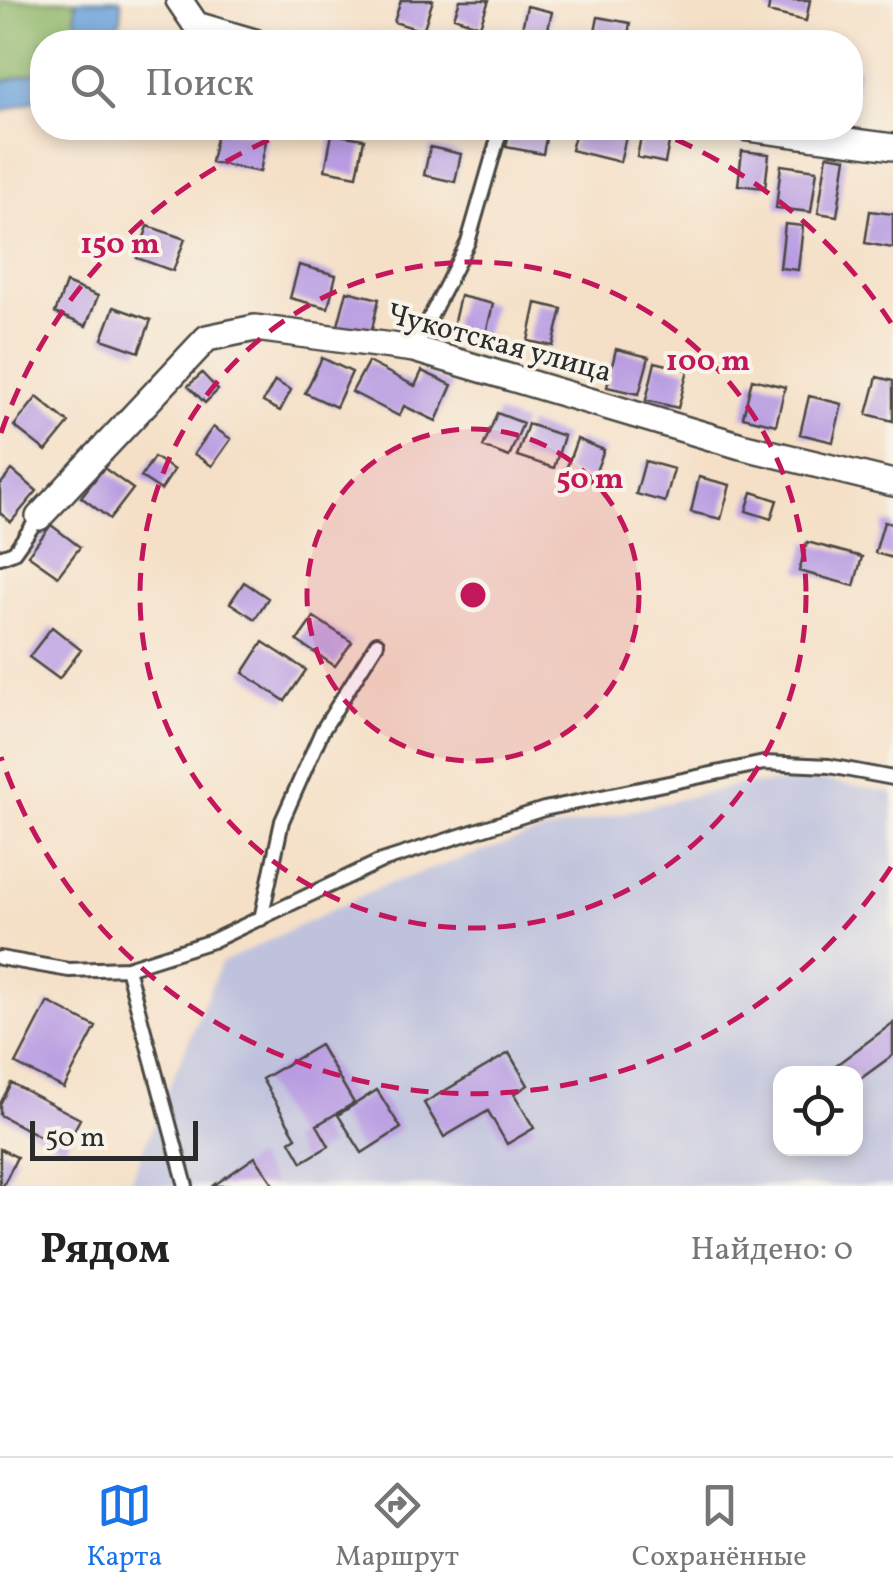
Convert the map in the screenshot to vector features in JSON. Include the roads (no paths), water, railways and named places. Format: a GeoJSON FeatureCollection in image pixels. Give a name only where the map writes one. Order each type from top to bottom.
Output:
{"type":"FeatureCollection","features":[{"type":"Feature","properties":{"kind":"street"},"geometry":{"type":"LineString","coordinates":[[180,0],[196,25],[213,30]]}},
{"type":"Feature","properties":{"kind":"street"},"geometry":{"type":"LineString","coordinates":[[840,140],[893,147]]}},
{"type":"Feature","properties":{"kind":"street","name":"Чукотская улица"},"geometry":{"type":"LineString","coordinates":[[39,517],[206,338],[256,328],[414,348],[741,446],[893,484]]}},
{"type":"Feature","properties":{"kind":"lane"},"geometry":{"type":"LineString","coordinates":[[414,348],[468,242],[498,140]]}},
{"type":"Feature","properties":{"kind":"lane"},"geometry":{"type":"LineString","coordinates":[[0,557],[14,552],[39,517]]}},
{"type":"Feature","properties":{"kind":"lane"},"geometry":{"type":"LineString","coordinates":[[261,919],[282,820],[322,731],[377,643]]}},
{"type":"Feature","properties":{"kind":"lane"},"geometry":{"type":"LineString","coordinates":[[0,958],[69,970],[127,968],[212,942],[379,862],[544,809],[764,763],[829,766],[893,778]]}},
{"type":"Feature","properties":{"kind":"lane"},"geometry":{"type":"LineString","coordinates":[[127,968],[186,1186]]}},
{"type":"Feature","properties":{"kind":"water"},"geometry":{"type":"Polygon","coordinates":[[[76,0],[121,0],[121,19],[115,30],[76,29],[76,0]]]}},
{"type":"Feature","properties":{"kind":"water"},"geometry":{"type":"Polygon","coordinates":[[[30,74],[30,102],[0,112],[0,82],[30,74]]]}}]}
